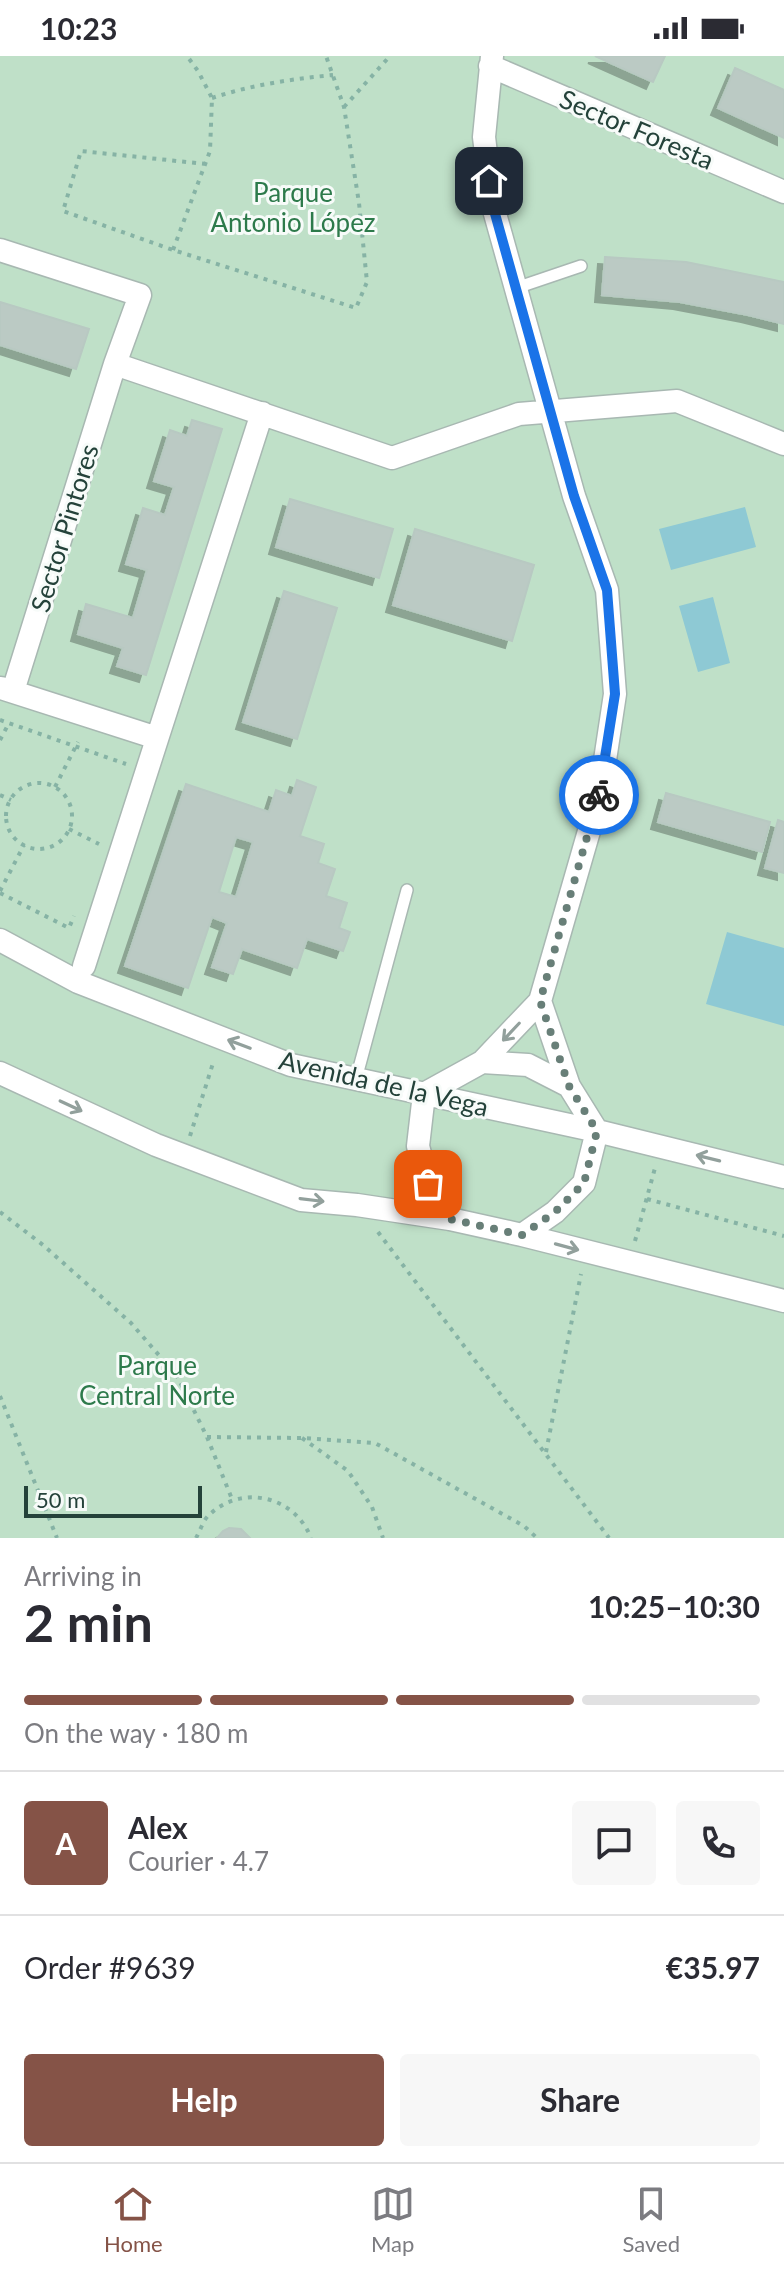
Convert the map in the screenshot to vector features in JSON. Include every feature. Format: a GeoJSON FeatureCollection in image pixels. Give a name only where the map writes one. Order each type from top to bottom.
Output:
{"type":"FeatureCollection","features":[{"type":"Feature","properties":{"kind":"street","name":"Sector Foresta"},"geometry":{"type":"LineString","coordinates":[[491,61],[784,192]]}},
{"type":"Feature","properties":{"kind":"street"},"geometry":{"type":"LineString","coordinates":[[450,1219],[428,1184],[418,1146],[424,1094],[482,1062],[540,1001],[600,793],[615,694],[607,590],[574,496],[492,203],[484,137],[491,61]]}},
{"type":"Feature","properties":{"kind":"street","name":"Sector Pintores"},"geometry":{"type":"LineString","coordinates":[[0,250],[140,295],[6,689],[157,738]]}},
{"type":"Feature","properties":{"kind":"street"},"geometry":{"type":"LineString","coordinates":[[115,364],[392,458],[519,414],[677,401],[784,444]]}},
{"type":"Feature","properties":{"kind":"street"},"geometry":{"type":"LineString","coordinates":[[84,966],[262,413]]}},
{"type":"Feature","properties":{"kind":"street","name":"Avenida de la Vega"},"geometry":{"type":"LineString","coordinates":[[0,940],[78,982],[291,1065],[597,1131],[784,1177]]}},
{"type":"Feature","properties":{"kind":"street"},"geometry":{"type":"LineString","coordinates":[[522,1235],[555,1212],[584,1183],[597,1131],[569,1086],[540,1001]]}},
{"type":"Feature","properties":{"kind":"street"},"geometry":{"type":"LineString","coordinates":[[482,1062],[528,1065],[569,1086]]}},
{"type":"Feature","properties":{"kind":"street"},"geometry":{"type":"LineString","coordinates":[[0,1073],[142,1139],[301,1200],[450,1219],[784,1301]]}},
{"type":"Feature","properties":{"kind":"lane"},"geometry":{"type":"LineString","coordinates":[[516,288],[581,266]]}},
{"type":"Feature","properties":{"kind":"lane"},"geometry":{"type":"LineString","coordinates":[[356,1079],[407,890]]}},
{"type":"Feature","properties":{"kind":"path"},"geometry":{"type":"LineString","coordinates":[[173,250],[210,151],[212,98],[187,56]]}},
{"type":"Feature","properties":{"kind":"path"},"geometry":{"type":"LineString","coordinates":[[206,164],[81,151],[63,211],[173,250],[356,308],[367,282],[359,203],[344,107],[326,56]]}},
{"type":"Feature","properties":{"kind":"path"},"geometry":{"type":"LineString","coordinates":[[344,107],[390,56]]}},
{"type":"Feature","properties":{"kind":"path"},"geometry":{"type":"LineString","coordinates":[[212,98],[275,82],[333,75]]}},
{"type":"Feature","properties":{"kind":"path"},"geometry":{"type":"LineString","coordinates":[[0,720],[136,767]]}},
{"type":"Feature","properties":{"kind":"path"},"geometry":{"type":"LineString","coordinates":[[0,740],[9,723]]}},
{"type":"Feature","properties":{"kind":"path"},"geometry":{"type":"LineString","coordinates":[[55,787],[76,744]]}},
{"type":"Feature","properties":{"kind":"path"},"geometry":{"type":"LineString","coordinates":[[35,783],[55,787],[69,801],[72,821],[69,829],[54,845],[34,848],[24,845],[15,839],[7,820],[11,800],[17,792],[35,783]]}},
{"type":"Feature","properties":{"kind":"path"},"geometry":{"type":"LineString","coordinates":[[0,795],[11,800]]}},
{"type":"Feature","properties":{"kind":"path"},"geometry":{"type":"LineString","coordinates":[[69,829],[119,854]]}},
{"type":"Feature","properties":{"kind":"path"},"geometry":{"type":"LineString","coordinates":[[24,845],[0,892],[69,928],[75,914]]}},
{"type":"Feature","properties":{"kind":"path"},"geometry":{"type":"LineString","coordinates":[[184,1156],[217,1051]]}},
{"type":"Feature","properties":{"kind":"path"},"geometry":{"type":"LineString","coordinates":[[628,1263],[661,1147]]}},
{"type":"Feature","properties":{"kind":"path"},"geometry":{"type":"LineString","coordinates":[[647,1199],[784,1236]]}},
{"type":"Feature","properties":{"kind":"path"},"geometry":{"type":"LineString","coordinates":[[357,1205],[609,1538]]}},
{"type":"Feature","properties":{"kind":"path"},"geometry":{"type":"LineString","coordinates":[[0,1212],[43,1245],[131,1323],[177,1376],[207,1437],[232,1499]]}},
{"type":"Feature","properties":{"kind":"path"},"geometry":{"type":"LineString","coordinates":[[546,1452],[586,1252]]}},
{"type":"Feature","properties":{"kind":"path"},"geometry":{"type":"LineString","coordinates":[[0,1396],[57,1538]]}},
{"type":"Feature","properties":{"kind":"path"},"geometry":{"type":"LineString","coordinates":[[207,1437],[375,1443],[524,1526],[537,1538]]}},
{"type":"Feature","properties":{"kind":"path"},"geometry":{"type":"LineString","coordinates":[[302,1438],[348,1471],[372,1507],[383,1538]]}},
{"type":"Feature","properties":{"kind":"path"},"geometry":{"type":"LineString","coordinates":[[196,1538],[207,1517],[232,1499],[260,1496],[283,1504],[306,1525],[311,1538]]}},
{"type":"Feature","properties":{"kind":"green space"},"geometry":{"type":"Polygon","coordinates":[[[0,56],[784,56],[784,1538],[0,1538],[0,56]]]}},
{"type":"Feature","properties":{"kind":"water"},"geometry":{"type":"Polygon","coordinates":[[[745,507],[756,547],[671,570],[659,529],[745,507]]]}},
{"type":"Feature","properties":{"kind":"water"},"geometry":{"type":"Polygon","coordinates":[[[713,597],[730,663],[698,672],[679,606],[713,597]]]}},
{"type":"Feature","properties":{"kind":"water"},"geometry":{"type":"Polygon","coordinates":[[[727,932],[784,948],[784,1026],[706,1004],[727,932]]]}},
{"type":"Feature","properties":{"kind":"building"},"geometry":{"type":"Polygon","coordinates":[[[595,56],[665,56],[653,82],[595,56]]]}},
{"type":"Feature","properties":{"kind":"building"},"geometry":{"type":"Polygon","coordinates":[[[735,68],[784,90],[784,138],[718,108],[735,68]]]}},
{"type":"Feature","properties":{"kind":"building"},"geometry":{"type":"Polygon","coordinates":[[[605,257],[686,262],[784,282],[784,324],[680,302],[602,295],[605,257]]]}},
{"type":"Feature","properties":{"kind":"building"},"geometry":{"type":"Polygon","coordinates":[[[0,302],[89,329],[76,369],[0,345],[0,302]]]}},
{"type":"Feature","properties":{"kind":"building"},"geometry":{"type":"Polygon","coordinates":[[[192,420],[222,429],[146,675],[117,666],[123,648],[78,634],[86,604],[133,618],[147,570],[126,564],[143,508],[165,515],[174,487],[154,481],[170,430],[187,436],[192,420]]]}},
{"type":"Feature","properties":{"kind":"building"},"geometry":{"type":"Polygon","coordinates":[[[290,499],[393,529],[379,578],[276,547],[290,499]]]}},
{"type":"Feature","properties":{"kind":"building"},"geometry":{"type":"Polygon","coordinates":[[[415,529],[534,565],[512,641],[393,605],[415,529]]]}},
{"type":"Feature","properties":{"kind":"building"},"geometry":{"type":"Polygon","coordinates":[[[284,591],[337,608],[297,739],[243,722],[284,591]]]}},
{"type":"Feature","properties":{"kind":"building"},"geometry":{"type":"Polygon","coordinates":[[[297,780],[316,787],[300,836],[324,844],[318,863],[335,869],[326,896],[347,903],[339,928],[350,932],[343,951],[307,939],[297,968],[242,949],[233,974],[212,967],[227,923],[212,917],[188,988],[125,966],[186,784],[269,812],[276,790],[292,796],[297,780]],[[236,837],[219,892],[236,897],[253,842],[236,837]]]}},
{"type":"Feature","properties":{"kind":"building"},"geometry":{"type":"Polygon","coordinates":[[[666,793],[770,822],[762,852],[658,822],[666,793]]]}},
{"type":"Feature","properties":{"kind":"building"},"geometry":{"type":"Polygon","coordinates":[[[778,820],[784,822],[784,873],[765,868],[778,820]]]}},
{"type":"Feature","properties":{"kind":"building"},"geometry":{"type":"Polygon","coordinates":[[[229,1528],[241,1529],[250,1538],[217,1538],[229,1528]]]}},
{"type":"Feature","properties":{"kind":"way so far"},"geometry":{"type":"LineString","coordinates":[[428,1184],[450,1219],[522,1235],[555,1212],[584,1183],[597,1131],[569,1086],[540,1001],[599,795]]}},
{"type":"Feature","properties":{"kind":"route"},"geometry":{"type":"LineString","coordinates":[[489,181],[492,203],[574,496],[607,590],[615,694],[599,795]]}},
{"type":"Feature","properties":{"kind":"park label","name":"Parque Antonio López"},"geometry":{"type":"Point","coordinates":[293,207]}},
{"type":"Feature","properties":{"kind":"park label","name":"Parque Central Norte"},"geometry":{"type":"Point","coordinates":[157,1380]}}]}
